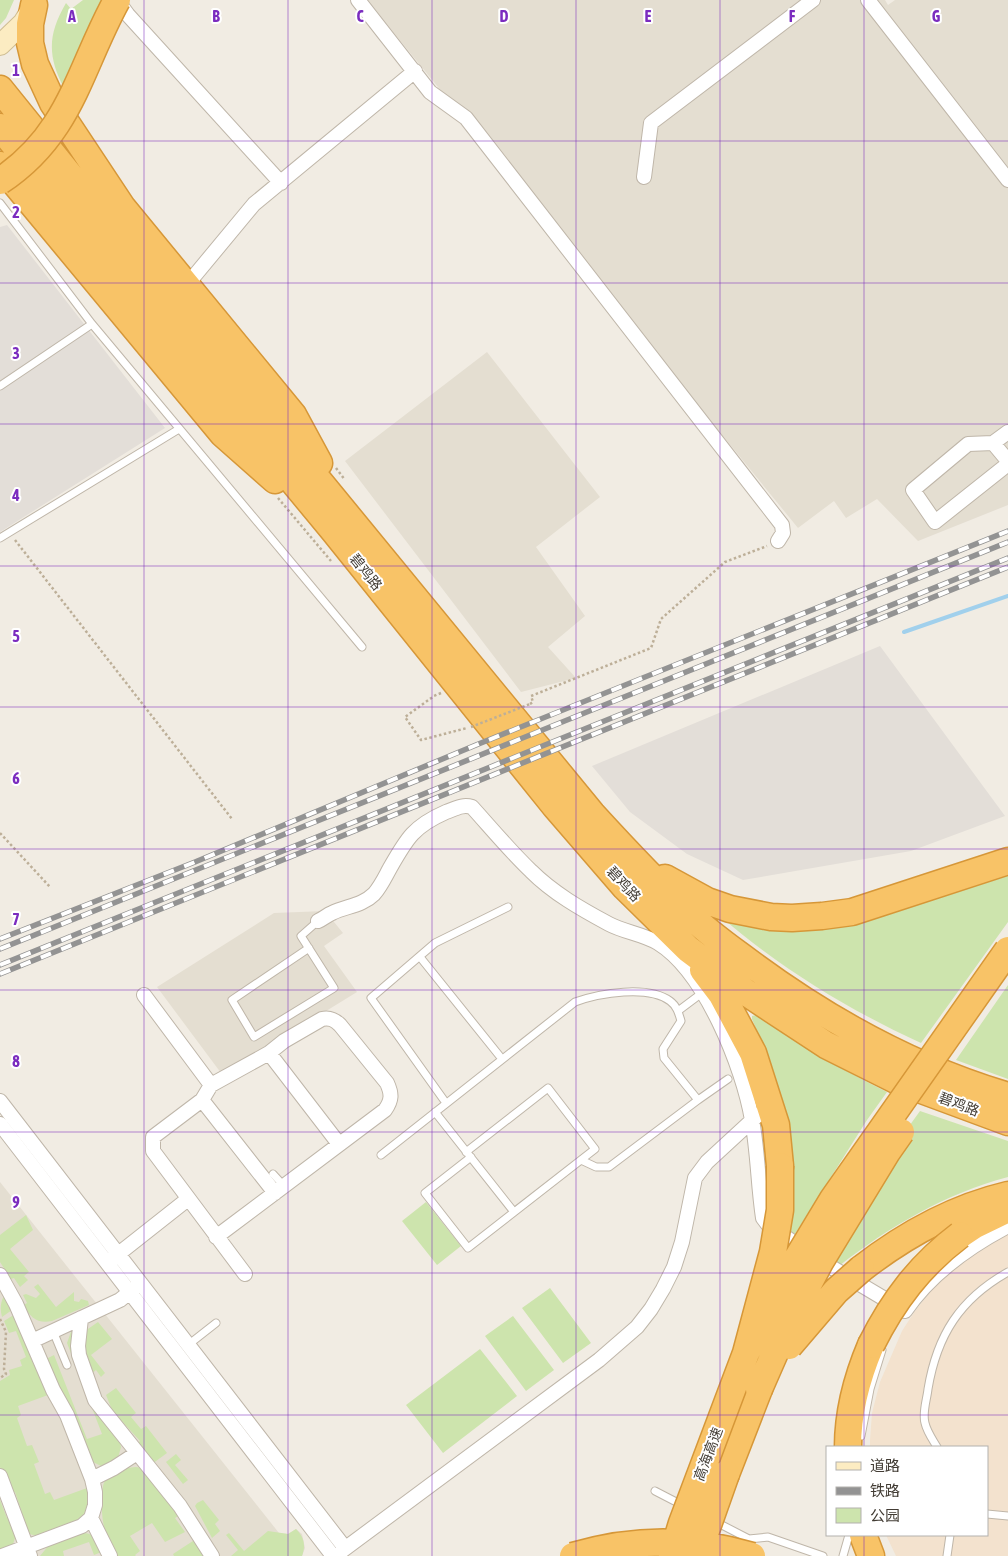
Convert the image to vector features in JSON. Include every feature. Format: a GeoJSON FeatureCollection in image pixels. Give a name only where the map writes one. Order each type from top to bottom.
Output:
{"type":"FeatureCollection","features":[{"type":"Feature","properties":{"kind":"highway"},"geometry":{"type":"LineString","coordinates":[[0,181],[34,154],[54,130],[117,0]]}},
{"type":"Feature","properties":{"kind":"highway"},"geometry":{"type":"LineString","coordinates":[[34,3],[30,24],[30,43],[35,64],[53,104],[122,207],[293,416],[341,525]]}},
{"type":"Feature","properties":{"kind":"highway"},"geometry":{"type":"LineString","coordinates":[[0,89],[341,525]]}},
{"type":"Feature","properties":{"kind":"highway"},"geometry":{"type":"LineString","coordinates":[[0,128],[341,525]]}},
{"type":"Feature","properties":{"kind":"highway"},"geometry":{"type":"LineString","coordinates":[[0,165],[223,434],[341,525]]}},
{"type":"Feature","properties":{"kind":"highway","name":"碧鸡路"},"geometry":{"type":"LineString","coordinates":[[341,525],[592,814],[691,917],[768,977],[844,1026],[919,1063],[1008,1096]]}},
{"type":"Feature","properties":{"kind":"highway","name":"碧鸡路"},"geometry":{"type":"LineString","coordinates":[[341,525],[555,806],[625,887],[688,949],[744,991],[826,1045],[900,1082],[1008,1122]]}},
{"type":"Feature","properties":{"kind":"highway"},"geometry":{"type":"LineString","coordinates":[[632,857],[707,901],[752,915],[771,917],[822,916],[852,912],[1008,861]]}},
{"type":"Feature","properties":{"kind":"highway"},"geometry":{"type":"LineString","coordinates":[[688,949],[722,995],[753,1053],[761,1112],[776,1125],[780,1166],[780,1210],[773,1252],[746,1353]]}},
{"type":"Feature","properties":{"kind":"highway"},"geometry":{"type":"LineString","coordinates":[[746,1353],[798,1257],[833,1199],[1008,950]]}},
{"type":"Feature","properties":{"kind":"highway"},"geometry":{"type":"LineString","coordinates":[[759,1389],[787,1325],[820,1262],[887,1152],[1008,980]]}},
{"type":"Feature","properties":{"kind":"highway"},"geometry":{"type":"LineString","coordinates":[[848,1446],[851,1410],[859,1375],[884,1320],[902,1293],[955,1224],[990,1200],[1008,1195]]}},
{"type":"Feature","properties":{"kind":"highway"},"geometry":{"type":"LineString","coordinates":[[759,1389],[789,1346],[836,1291],[892,1246],[929,1224],[975,1225],[1008,1209]]}},
{"type":"Feature","properties":{"kind":"highway","name":"高海高速"},"geometry":{"type":"LineString","coordinates":[[672,1556],[695,1518],[746,1353]]}},
{"type":"Feature","properties":{"kind":"highway","name":"高海高速"},"geometry":{"type":"LineString","coordinates":[[696,1556],[759,1389]]}},
{"type":"Feature","properties":{"kind":"highway"},"geometry":{"type":"LineString","coordinates":[[659,1556],[695,1518]]}},
{"type":"Feature","properties":{"kind":"highway"},"geometry":{"type":"LineString","coordinates":[[863,1536],[871,1556]]}},
{"type":"Feature","properties":{"kind":"highway"},"geometry":{"type":"LineString","coordinates":[[573,1556],[617,1545],[656,1542],[751,1548]]}},
{"type":"Feature","properties":{"kind":"main road"},"geometry":{"type":"LineString","coordinates":[[0,45],[23,23],[34,3]]}},
{"type":"Feature","properties":{"kind":"street"},"geometry":{"type":"LineString","coordinates":[[117,0],[281,183]]}},
{"type":"Feature","properties":{"kind":"street"},"geometry":{"type":"LineString","coordinates":[[358,0],[430,92],[466,118],[776,517],[782,525],[783,534],[778,541]]}},
{"type":"Feature","properties":{"kind":"street"},"geometry":{"type":"LineString","coordinates":[[644,177],[651,123],[813,0]]}},
{"type":"Feature","properties":{"kind":"street"},"geometry":{"type":"LineString","coordinates":[[868,0],[1008,180]]}},
{"type":"Feature","properties":{"kind":"street"},"geometry":{"type":"LineString","coordinates":[[186,286],[254,204],[415,71]]}},
{"type":"Feature","properties":{"kind":"street"},"geometry":{"type":"LineString","coordinates":[[993,443],[1008,463],[936,522],[913,490],[968,444],[993,443],[1008,432]]}},
{"type":"Feature","properties":{"kind":"street"},"geometry":{"type":"LineString","coordinates":[[318,921],[333,913],[364,902],[373,894],[410,835],[431,819],[466,805],[472,807],[532,872],[564,898],[611,925],[658,943],[678,959],[702,993],[720,1024],[733,1052],[742,1080],[761,1112],[763,1218],[769,1226],[796,1244]]}},
{"type":"Feature","properties":{"kind":"street"},"geometry":{"type":"LineString","coordinates":[[144,995],[211,1085]]}},
{"type":"Feature","properties":{"kind":"street"},"geometry":{"type":"LineString","coordinates":[[216,1237],[385,1110],[389,1104],[392,1098],[387,1083],[340,1025],[332,1019],[322,1019],[284,1041],[269,1053],[211,1085],[202,1100],[153,1137],[152,1144],[156,1157],[216,1237],[245,1274]]}},
{"type":"Feature","properties":{"kind":"street"},"geometry":{"type":"LineString","coordinates":[[269,1053],[339,1144]]}},
{"type":"Feature","properties":{"kind":"street"},"geometry":{"type":"LineString","coordinates":[[202,1100],[279,1189]]}},
{"type":"Feature","properties":{"kind":"street"},"geometry":{"type":"LineString","coordinates":[[0,1101],[135,1288],[338,1553]]}},
{"type":"Feature","properties":{"kind":"street"},"geometry":{"type":"LineString","coordinates":[[338,1553],[591,1366],[637,1327],[651,1309],[674,1267],[682,1242],[695,1178],[707,1162],[761,1112]]}},
{"type":"Feature","properties":{"kind":"street"},"geometry":{"type":"LineString","coordinates":[[0,1124],[113,1258]]}},
{"type":"Feature","properties":{"kind":"street"},"geometry":{"type":"LineString","coordinates":[[113,1258],[188,1199]]}},
{"type":"Feature","properties":{"kind":"street"},"geometry":{"type":"LineString","coordinates":[[826,1264],[903,1314],[914,1298],[945,1266],[976,1244],[1008,1226]]}},
{"type":"Feature","properties":{"kind":"street"},"geometry":{"type":"LineString","coordinates":[[0,1275],[16,1304],[53,1390],[67,1415],[92,1479],[95,1492],[95,1505],[91,1518],[82,1526],[28,1551],[2,1556]]}},
{"type":"Feature","properties":{"kind":"street"},"geometry":{"type":"LineString","coordinates":[[135,1288],[188,1345],[338,1553]]}},
{"type":"Feature","properties":{"kind":"street"},"geometry":{"type":"LineString","coordinates":[[32,1341],[120,1300],[135,1288]]}},
{"type":"Feature","properties":{"kind":"street"},"geometry":{"type":"LineString","coordinates":[[81,1318],[79,1355],[95,1400],[180,1506],[212,1556]]}},
{"type":"Feature","properties":{"kind":"street"},"geometry":{"type":"LineString","coordinates":[[92,1479],[114,1468],[137,1452]]}},
{"type":"Feature","properties":{"kind":"street"},"geometry":{"type":"LineString","coordinates":[[0,1476],[28,1551]]}},
{"type":"Feature","properties":{"kind":"street"},"geometry":{"type":"LineString","coordinates":[[91,1518],[110,1556]]}},
{"type":"Feature","properties":{"kind":"lane"},"geometry":{"type":"LineString","coordinates":[[0,203],[92,324],[362,647]]}},
{"type":"Feature","properties":{"kind":"lane"},"geometry":{"type":"LineString","coordinates":[[0,386],[92,324]]}},
{"type":"Feature","properties":{"kind":"lane"},"geometry":{"type":"LineString","coordinates":[[0,538],[179,429]]}},
{"type":"Feature","properties":{"kind":"lane"},"geometry":{"type":"LineString","coordinates":[[446,1103],[371,998],[435,944],[508,907]]}},
{"type":"Feature","properties":{"kind":"lane"},"geometry":{"type":"LineString","coordinates":[[309,948],[232,1000],[254,1037],[334,988],[309,948],[301,936],[318,921]]}},
{"type":"Feature","properties":{"kind":"lane"},"geometry":{"type":"LineString","coordinates":[[420,957],[502,1059]]}},
{"type":"Feature","properties":{"kind":"lane"},"geometry":{"type":"LineString","coordinates":[[381,1154],[576,1002],[589,997],[622,992],[650,993],[670,1001],[678,1011],[681,1021],[663,1049],[664,1058],[698,1100]]}},
{"type":"Feature","properties":{"kind":"lane"},"geometry":{"type":"LineString","coordinates":[[678,1011],[702,993]]}},
{"type":"Feature","properties":{"kind":"lane"},"geometry":{"type":"LineString","coordinates":[[581,1160],[596,1167],[609,1167],[728,1079]]}},
{"type":"Feature","properties":{"kind":"lane"},"geometry":{"type":"LineString","coordinates":[[548,1088],[595,1150],[581,1160],[468,1248],[425,1193],[548,1088]]}},
{"type":"Feature","properties":{"kind":"lane"},"geometry":{"type":"LineString","coordinates":[[435,1112],[514,1212]]}},
{"type":"Feature","properties":{"kind":"lane"},"geometry":{"type":"LineString","coordinates":[[273,1174],[279,1189]]}},
{"type":"Feature","properties":{"kind":"lane"},"geometry":{"type":"LineString","coordinates":[[936,1446],[925,1425],[924,1417],[930,1381],[942,1338],[961,1309],[976,1294],[1008,1272]]}},
{"type":"Feature","properties":{"kind":"lane"},"geometry":{"type":"LineString","coordinates":[[188,1345],[216,1323]]}},
{"type":"Feature","properties":{"kind":"lane"},"geometry":{"type":"LineString","coordinates":[[53,1331],[67,1365]]}},
{"type":"Feature","properties":{"kind":"lane"},"geometry":{"type":"LineString","coordinates":[[860,1446],[870,1389],[883,1349],[888,1340]]}},
{"type":"Feature","properties":{"kind":"lane"},"geometry":{"type":"LineString","coordinates":[[655,1491],[695,1518],[751,1548]]}},
{"type":"Feature","properties":{"kind":"lane"},"geometry":{"type":"LineString","coordinates":[[988,1514],[1008,1516]]}},
{"type":"Feature","properties":{"kind":"lane"},"geometry":{"type":"LineString","coordinates":[[843,1556],[848,1536]]}},
{"type":"Feature","properties":{"kind":"lane"},"geometry":{"type":"LineString","coordinates":[[947,1556],[950,1536]]}},
{"type":"Feature","properties":{"kind":"lane"},"geometry":{"type":"LineString","coordinates":[[704,1556],[730,1545],[751,1548],[768,1537],[823,1556]]}},
{"type":"Feature","properties":{"kind":"path"},"geometry":{"type":"LineString","coordinates":[[9,533],[232,819]]}},
{"type":"Feature","properties":{"kind":"path"},"geometry":{"type":"LineString","coordinates":[[445,691],[434,696],[405,717],[421,740],[471,727],[530,704],[532,702],[531,696],[651,648],[660,619],[725,562],[778,541]]}},
{"type":"Feature","properties":{"kind":"path"},"geometry":{"type":"LineString","coordinates":[[0,833],[50,887]]}},
{"type":"Feature","properties":{"kind":"path"},"geometry":{"type":"LineString","coordinates":[[0,1319],[6,1332],[4,1369],[6,1374],[0,1378]]}},
{"type":"Feature","properties":{"kind":"path"},"geometry":{"type":"LineString","coordinates":[[0,1334],[6,1332]]}},
{"type":"Feature","properties":{"kind":"shaded area"},"geometry":{"type":"Polygon","coordinates":[[[367,0],[885,0],[888,5],[895,0],[1008,0],[1008,505],[918,541],[877,499],[846,518],[834,501],[798,528],[367,0]]]}},
{"type":"Feature","properties":{"kind":"shaded area"},"geometry":{"type":"Polygon","coordinates":[[[7,225],[165,428],[0,532],[0,227],[7,225]]]}},
{"type":"Feature","properties":{"kind":"shaded area"},"geometry":{"type":"Polygon","coordinates":[[[487,352],[600,497],[536,547],[585,616],[548,647],[576,678],[521,692],[345,461],[487,352]]]}},
{"type":"Feature","properties":{"kind":"shaded area"},"geometry":{"type":"Polygon","coordinates":[[[880,646],[1005,816],[911,851],[743,880],[687,854],[630,812],[592,766],[880,646]]]}},
{"type":"Feature","properties":{"kind":"shaded area"},"geometry":{"type":"Polygon","coordinates":[[[325,911],[343,933],[324,946],[357,992],[266,1048],[221,1073],[157,987],[274,913],[325,911]]]}},
{"type":"Feature","properties":{"kind":"shaded area"},"geometry":{"type":"Polygon","coordinates":[[[0,1182],[279,1533],[288,1534],[296,1529],[302,1534],[305,1548],[302,1556],[0,1556],[0,1182]]]}},
{"type":"Feature","properties":{"kind":"shaded area"},"geometry":{"type":"Polygon","coordinates":[[[1008,1233],[1008,1556],[896,1556],[886,1536],[988,1536],[988,1446],[870,1446],[872,1413],[880,1382],[902,1331],[937,1283],[962,1261],[1008,1233]]]}},
{"type":"Feature","properties":{"kind":"green space"},"geometry":{"type":"Polygon","coordinates":[[[0,0],[14,0],[6,18],[0,25],[0,0]]]}},
{"type":"Feature","properties":{"kind":"green space"},"geometry":{"type":"Polygon","coordinates":[[[83,0],[105,0],[64,88],[58,76],[52,55],[53,35],[66,3],[71,9],[83,0]]]}},
{"type":"Feature","properties":{"kind":"green space"},"geometry":{"type":"Polygon","coordinates":[[[1008,866],[1008,922],[921,1043],[868,1017],[817,987],[768,954],[721,917],[749,924],[1008,866]]]}},
{"type":"Feature","properties":{"kind":"green space"},"geometry":{"type":"Polygon","coordinates":[[[1008,985],[1008,1079],[956,1060],[1008,985]]]}},
{"type":"Feature","properties":{"kind":"green space"},"geometry":{"type":"Polygon","coordinates":[[[756,1015],[820,1056],[887,1092],[867,1120],[795,1234],[780,1224],[762,1043],[752,1019],[752,1016],[756,1015]]]}},
{"type":"Feature","properties":{"kind":"green space"},"geometry":{"type":"Polygon","coordinates":[[[920,1111],[1008,1141],[1008,1177],[962,1192],[919,1213],[858,1251],[839,1266],[824,1256],[889,1154],[920,1111]]]}},
{"type":"Feature","properties":{"kind":"green space"},"geometry":{"type":"Polygon","coordinates":[[[426,1202],[461,1246],[437,1265],[402,1221],[426,1202]]]}},
{"type":"Feature","properties":{"kind":"green space"},"geometry":{"type":"Polygon","coordinates":[[[26,1215],[33,1230],[10,1249],[29,1272],[24,1276],[28,1280],[20,1287],[14,1278],[11,1279],[0,1262],[0,1235],[26,1215]]]}},
{"type":"Feature","properties":{"kind":"green space"},"geometry":{"type":"Polygon","coordinates":[[[38,1284],[56,1307],[74,1292],[74,1301],[79,1302],[81,1299],[88,1301],[89,1305],[52,1321],[39,1321],[26,1310],[24,1305],[27,1303],[23,1295],[26,1294],[36,1298],[40,1294],[34,1287],[38,1284]]]}},
{"type":"Feature","properties":{"kind":"green space"},"geometry":{"type":"Polygon","coordinates":[[[550,1288],[591,1343],[563,1363],[522,1308],[550,1288]]]}},
{"type":"Feature","properties":{"kind":"green space"},"geometry":{"type":"Polygon","coordinates":[[[4,1296],[12,1310],[2,1317],[1,1306],[4,1296]]]}},
{"type":"Feature","properties":{"kind":"green space"},"geometry":{"type":"Polygon","coordinates":[[[15,1316],[48,1395],[18,1406],[21,1415],[17,1418],[27,1446],[32,1445],[39,1462],[34,1464],[45,1494],[50,1492],[54,1500],[87,1488],[88,1505],[82,1516],[72,1523],[41,1535],[30,1534],[24,1528],[18,1515],[22,1513],[15,1492],[10,1493],[0,1467],[0,1381],[10,1375],[9,1370],[22,1366],[20,1360],[26,1357],[16,1331],[9,1333],[4,1321],[15,1316]]]}},
{"type":"Feature","properties":{"kind":"green space"},"geometry":{"type":"Polygon","coordinates":[[[513,1316],[554,1370],[526,1391],[485,1336],[513,1316]]]}},
{"type":"Feature","properties":{"kind":"green space"},"geometry":{"type":"Polygon","coordinates":[[[98,1322],[112,1339],[91,1355],[105,1373],[101,1377],[96,1370],[90,1375],[82,1353],[85,1331],[98,1322]]]}},
{"type":"Feature","properties":{"kind":"green space"},"geometry":{"type":"Polygon","coordinates":[[[72,1329],[74,1329],[74,1347],[119,1439],[121,1447],[118,1458],[103,1467],[93,1462],[89,1456],[71,1408],[53,1377],[48,1364],[48,1358],[54,1355],[87,1439],[102,1434],[67,1343],[72,1329]]]}},
{"type":"Feature","properties":{"kind":"green space"},"geometry":{"type":"Polygon","coordinates":[[[480,1349],[517,1396],[443,1453],[406,1405],[480,1349]]]}},
{"type":"Feature","properties":{"kind":"green space"},"geometry":{"type":"Polygon","coordinates":[[[116,1388],[136,1413],[131,1417],[141,1429],[146,1426],[167,1453],[152,1464],[137,1444],[140,1441],[119,1418],[116,1420],[106,1395],[116,1388]]]}},
{"type":"Feature","properties":{"kind":"green space"},"geometry":{"type":"Polygon","coordinates":[[[176,1454],[181,1460],[175,1465],[188,1480],[183,1484],[166,1462],[176,1454]]]}},
{"type":"Feature","properties":{"kind":"green space"},"geometry":{"type":"Polygon","coordinates":[[[136,1467],[142,1468],[180,1515],[175,1518],[185,1532],[165,1542],[152,1523],[130,1536],[140,1551],[136,1556],[114,1556],[103,1523],[103,1486],[105,1481],[112,1475],[121,1470],[136,1467]]]}},
{"type":"Feature","properties":{"kind":"green space"},"geometry":{"type":"Polygon","coordinates":[[[0,1500],[7,1518],[11,1517],[16,1535],[13,1544],[0,1550],[0,1500]]]}},
{"type":"Feature","properties":{"kind":"green space"},"geometry":{"type":"Polygon","coordinates":[[[203,1500],[219,1520],[215,1524],[220,1531],[212,1538],[195,1506],[203,1500]]]}},
{"type":"Feature","properties":{"kind":"green space"},"geometry":{"type":"Polygon","coordinates":[[[296,1529],[304,1541],[302,1556],[231,1556],[238,1550],[226,1535],[229,1533],[244,1551],[268,1531],[288,1534],[296,1529]]]}},
{"type":"Feature","properties":{"kind":"green space"},"geometry":{"type":"Polygon","coordinates":[[[82,1533],[93,1536],[104,1551],[94,1555],[89,1542],[63,1551],[64,1556],[40,1556],[49,1545],[82,1533]]]}},
{"type":"Feature","properties":{"kind":"green space"},"geometry":{"type":"Polygon","coordinates":[[[196,1539],[207,1556],[174,1556],[173,1554],[196,1539]]]}},
{"type":"Feature","properties":{"kind":"waterway"},"geometry":{"type":"LineString","coordinates":[[904,632],[1008,596]]}},
{"type":"Feature","properties":{"kind":"railway"},"geometry":{"type":"LineString","coordinates":[[0,939],[195,862],[476,745],[1008,531]]}},
{"type":"Feature","properties":{"kind":"railway"},"geometry":{"type":"LineString","coordinates":[[0,949],[1008,542]]}},
{"type":"Feature","properties":{"kind":"railway"},"geometry":{"type":"LineString","coordinates":[[0,965],[1008,558]]}},
{"type":"Feature","properties":{"kind":"railway"},"geometry":{"type":"LineString","coordinates":[[0,974],[1008,567]]}}]}
